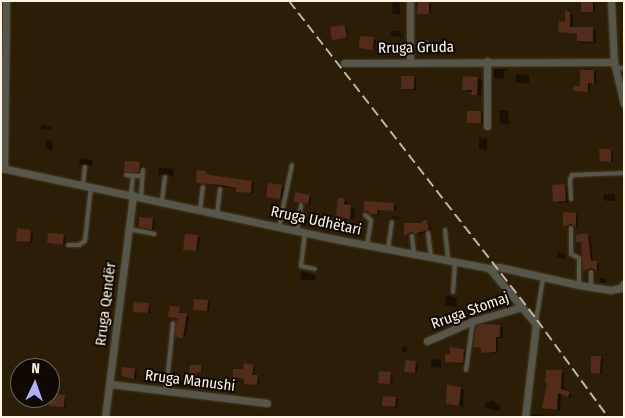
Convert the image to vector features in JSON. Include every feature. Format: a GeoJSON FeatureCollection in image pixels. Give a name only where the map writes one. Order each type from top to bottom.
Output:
{"type":"FeatureCollection","features":[{"type":"Feature","properties":{"kind":"street"},"geometry":{"type":"LineString","coordinates":[[3,168],[6,1]]}},
{"type":"Feature","properties":{"kind":"street"},"geometry":{"type":"LineString","coordinates":[[410,1],[410,62]]}},
{"type":"Feature","properties":{"kind":"street"},"geometry":{"type":"LineString","coordinates":[[611,1],[614,65],[624,104]]}},
{"type":"Feature","properties":{"kind":"street"},"geometry":{"type":"LineString","coordinates":[[487,61],[487,126]]}},
{"type":"Feature","properties":{"kind":"street","name":"Rruga Gruda"},"geometry":{"type":"LineString","coordinates":[[344,63],[487,61],[614,65]]}},
{"type":"Feature","properties":{"kind":"street","name":"Rruga Udhëtari"},"geometry":{"type":"LineString","coordinates":[[3,168],[301,232],[489,268],[499,267],[579,285],[611,290],[620,288],[624,283]]}},
{"type":"Feature","properties":{"kind":"street","name":"Rruga Qendër"},"geometry":{"type":"LineString","coordinates":[[105,417],[132,195]]}},
{"type":"Feature","properties":{"kind":"street","name":"Rruga Stomaj"},"geometry":{"type":"LineString","coordinates":[[489,268],[536,324]]}},
{"type":"Feature","properties":{"kind":"street","name":"Rruga Stomaj"},"geometry":{"type":"LineString","coordinates":[[427,341],[473,322],[522,307]]}},
{"type":"Feature","properties":{"kind":"street"},"geometry":{"type":"LineString","coordinates":[[525,417],[536,324]]}},
{"type":"Feature","properties":{"kind":"street","name":"Rruga Manushi"},"geometry":{"type":"LineString","coordinates":[[110,384],[267,404]]}},
{"type":"Feature","properties":{"kind":"lane"},"geometry":{"type":"LineString","coordinates":[[614,65],[624,68]]}},
{"type":"Feature","properties":{"kind":"lane"},"geometry":{"type":"LineString","coordinates":[[279,227],[292,165]]}},
{"type":"Feature","properties":{"kind":"lane"},"geometry":{"type":"LineString","coordinates":[[68,245],[80,245],[85,241],[87,186],[85,167]]}},
{"type":"Feature","properties":{"kind":"lane"},"geometry":{"type":"LineString","coordinates":[[141,197],[143,170]]}},
{"type":"Feature","properties":{"kind":"lane"},"geometry":{"type":"LineString","coordinates":[[571,199],[570,180],[572,175],[624,173]]}},
{"type":"Feature","properties":{"kind":"lane"},"geometry":{"type":"LineString","coordinates":[[126,175],[140,176]]}},
{"type":"Feature","properties":{"kind":"lane"},"geometry":{"type":"LineString","coordinates":[[132,195],[133,176]]}},
{"type":"Feature","properties":{"kind":"lane"},"geometry":{"type":"LineString","coordinates":[[162,201],[165,177]]}},
{"type":"Feature","properties":{"kind":"lane"},"geometry":{"type":"LineString","coordinates":[[200,210],[203,187]]}},
{"type":"Feature","properties":{"kind":"lane"},"geometry":{"type":"LineString","coordinates":[[218,214],[220,189]]}},
{"type":"Feature","properties":{"kind":"lane"},"geometry":{"type":"LineString","coordinates":[[301,204],[301,266],[315,269]]}},
{"type":"Feature","properties":{"kind":"lane"},"geometry":{"type":"LineString","coordinates":[[365,215],[371,220],[367,245]]}},
{"type":"Feature","properties":{"kind":"lane"},"geometry":{"type":"LineString","coordinates":[[388,249],[392,222]]}},
{"type":"Feature","properties":{"kind":"lane"},"geometry":{"type":"LineString","coordinates":[[571,228],[571,254],[579,258],[579,285]]}},
{"type":"Feature","properties":{"kind":"lane"},"geometry":{"type":"LineString","coordinates":[[129,229],[156,234]]}},
{"type":"Feature","properties":{"kind":"lane"},"geometry":{"type":"LineString","coordinates":[[445,230],[451,261],[453,292]]}},
{"type":"Feature","properties":{"kind":"lane"},"geometry":{"type":"LineString","coordinates":[[428,233],[431,257]]}},
{"type":"Feature","properties":{"kind":"lane"},"geometry":{"type":"LineString","coordinates":[[412,236],[414,254]]}},
{"type":"Feature","properties":{"kind":"lane"},"geometry":{"type":"LineString","coordinates":[[591,272],[591,287]]}},
{"type":"Feature","properties":{"kind":"lane"},"geometry":{"type":"LineString","coordinates":[[536,324],[543,278]]}},
{"type":"Feature","properties":{"kind":"lane"},"geometry":{"type":"LineString","coordinates":[[466,370],[473,322]]}},
{"type":"Feature","properties":{"kind":"lane"},"geometry":{"type":"LineString","coordinates":[[166,392],[173,323]]}},
{"type":"Feature","properties":{"kind":"building"},"geometry":{"type":"Polygon","coordinates":[[[418,1],[429,1],[429,14],[417,14],[418,1]]]}},
{"type":"Feature","properties":{"kind":"building"},"geometry":{"type":"Polygon","coordinates":[[[581,1],[593,1],[593,12],[581,12],[581,1]]]}},
{"type":"Feature","properties":{"kind":"building"},"geometry":{"type":"Polygon","coordinates":[[[565,11],[570,12],[570,27],[593,27],[593,42],[577,41],[577,34],[558,32],[559,21],[565,22],[565,11]]]}},
{"type":"Feature","properties":{"kind":"building"},"geometry":{"type":"Polygon","coordinates":[[[345,25],[347,38],[332,40],[330,27],[345,25]]]}},
{"type":"Feature","properties":{"kind":"building"},"geometry":{"type":"Polygon","coordinates":[[[360,36],[374,37],[373,50],[359,48],[360,36]]]}},
{"type":"Feature","properties":{"kind":"building"},"geometry":{"type":"Polygon","coordinates":[[[418,40],[429,40],[429,52],[418,52],[418,40]]]}},
{"type":"Feature","properties":{"kind":"building"},"geometry":{"type":"Polygon","coordinates":[[[580,70],[594,70],[594,84],[588,83],[588,92],[573,91],[574,86],[580,86],[580,70]]]}},
{"type":"Feature","properties":{"kind":"building"},"geometry":{"type":"Polygon","coordinates":[[[401,76],[414,76],[414,89],[401,89],[401,76]]]}},
{"type":"Feature","properties":{"kind":"building"},"geometry":{"type":"Polygon","coordinates":[[[463,76],[478,77],[477,95],[471,95],[472,90],[462,90],[463,76]]]}},
{"type":"Feature","properties":{"kind":"building"},"geometry":{"type":"Polygon","coordinates":[[[467,111],[481,111],[481,123],[467,123],[467,111]]]}},
{"type":"Feature","properties":{"kind":"building"},"geometry":{"type":"Polygon","coordinates":[[[599,149],[611,149],[611,162],[600,161],[599,149]]]}},
{"type":"Feature","properties":{"kind":"building"},"geometry":{"type":"Polygon","coordinates":[[[125,161],[140,162],[139,172],[124,172],[125,161]]]}},
{"type":"Feature","properties":{"kind":"building"},"geometry":{"type":"Polygon","coordinates":[[[197,170],[206,171],[206,174],[210,175],[252,181],[251,193],[236,192],[236,188],[221,185],[196,183],[197,170]]]}},
{"type":"Feature","properties":{"kind":"building"},"geometry":{"type":"Polygon","coordinates":[[[268,183],[282,185],[280,199],[266,197],[268,183]]]}},
{"type":"Feature","properties":{"kind":"building"},"geometry":{"type":"Polygon","coordinates":[[[565,184],[566,201],[553,202],[552,185],[565,184]]]}},
{"type":"Feature","properties":{"kind":"building"},"geometry":{"type":"Polygon","coordinates":[[[295,192],[310,195],[308,204],[294,202],[295,192]]]}},
{"type":"Feature","properties":{"kind":"building"},"geometry":{"type":"Polygon","coordinates":[[[338,198],[345,199],[344,204],[351,205],[350,219],[336,217],[338,198]]]}},
{"type":"Feature","properties":{"kind":"building"},"geometry":{"type":"Polygon","coordinates":[[[364,201],[394,203],[394,211],[378,210],[377,214],[369,214],[369,212],[364,211],[364,201]]]}},
{"type":"Feature","properties":{"kind":"building"},"geometry":{"type":"Polygon","coordinates":[[[563,212],[576,213],[576,227],[571,224],[563,227],[563,212]]]}},
{"type":"Feature","properties":{"kind":"building"},"geometry":{"type":"Polygon","coordinates":[[[139,217],[153,218],[152,230],[139,227],[139,217]]]}},
{"type":"Feature","properties":{"kind":"building"},"geometry":{"type":"Polygon","coordinates":[[[427,220],[429,230],[417,233],[417,235],[412,232],[404,236],[404,223],[422,223],[422,221],[427,220]]]}},
{"type":"Feature","properties":{"kind":"building"},"geometry":{"type":"Polygon","coordinates":[[[17,228],[31,230],[30,242],[16,241],[17,228]]]}},
{"type":"Feature","properties":{"kind":"building"},"geometry":{"type":"Polygon","coordinates":[[[48,233],[64,234],[63,245],[47,243],[48,233]]]}},
{"type":"Feature","properties":{"kind":"building"},"geometry":{"type":"Polygon","coordinates":[[[588,233],[591,261],[597,261],[597,271],[591,268],[583,271],[581,242],[576,242],[576,235],[588,233]]]}},
{"type":"Feature","properties":{"kind":"building"},"geometry":{"type":"Polygon","coordinates":[[[185,234],[198,235],[196,251],[183,250],[185,234]]]}},
{"type":"Feature","properties":{"kind":"building"},"geometry":{"type":"Polygon","coordinates":[[[194,299],[208,300],[207,311],[193,310],[194,299]]]}},
{"type":"Feature","properties":{"kind":"building"},"geometry":{"type":"Polygon","coordinates":[[[134,302],[149,303],[148,313],[133,312],[134,302]]]}},
{"type":"Feature","properties":{"kind":"building"},"geometry":{"type":"Polygon","coordinates":[[[170,306],[180,307],[179,313],[187,313],[183,338],[175,337],[177,318],[168,317],[170,306]]]}},
{"type":"Feature","properties":{"kind":"building"},"geometry":{"type":"Polygon","coordinates":[[[481,324],[500,325],[500,337],[496,337],[496,352],[481,353],[481,348],[473,347],[476,326],[481,324]]]}},
{"type":"Feature","properties":{"kind":"building"},"geometry":{"type":"Polygon","coordinates":[[[450,347],[464,349],[463,363],[445,362],[445,354],[450,354],[450,347]]]}},
{"type":"Feature","properties":{"kind":"building"},"geometry":{"type":"Polygon","coordinates":[[[591,356],[601,356],[600,374],[591,373],[591,356]]]}},
{"type":"Feature","properties":{"kind":"building"},"geometry":{"type":"Polygon","coordinates":[[[406,360],[416,361],[415,373],[404,372],[406,360]]]}},
{"type":"Feature","properties":{"kind":"building"},"geometry":{"type":"Polygon","coordinates":[[[244,363],[254,365],[252,375],[258,375],[257,385],[244,384],[244,379],[233,377],[233,369],[243,369],[244,363]]]}},
{"type":"Feature","properties":{"kind":"building"},"geometry":{"type":"Polygon","coordinates":[[[190,365],[201,365],[201,373],[197,372],[196,380],[189,379],[190,365]]]}},
{"type":"Feature","properties":{"kind":"building"},"geometry":{"type":"Polygon","coordinates":[[[122,367],[135,368],[134,379],[121,376],[122,367]]]}},
{"type":"Feature","properties":{"kind":"building"},"geometry":{"type":"Polygon","coordinates":[[[546,370],[562,370],[561,389],[570,392],[568,397],[558,393],[557,410],[542,408],[547,383],[545,383],[546,370]]]}},
{"type":"Feature","properties":{"kind":"building"},"geometry":{"type":"Polygon","coordinates":[[[379,371],[391,372],[390,384],[378,383],[379,371]]]}},
{"type":"Feature","properties":{"kind":"building"},"geometry":{"type":"Polygon","coordinates":[[[447,385],[461,387],[459,406],[446,404],[447,385]]]}},
{"type":"Feature","properties":{"kind":"building"},"geometry":{"type":"Polygon","coordinates":[[[60,395],[65,395],[64,407],[60,407],[60,395]]]}},
{"type":"Feature","properties":{"kind":"building"},"geometry":{"type":"Polygon","coordinates":[[[383,396],[396,397],[395,407],[382,406],[383,396]]]}},
{"type":"Feature","properties":{"kind":"railway"},"geometry":{"type":"LineString","coordinates":[[289,1],[537,320],[608,417]]}}]}
